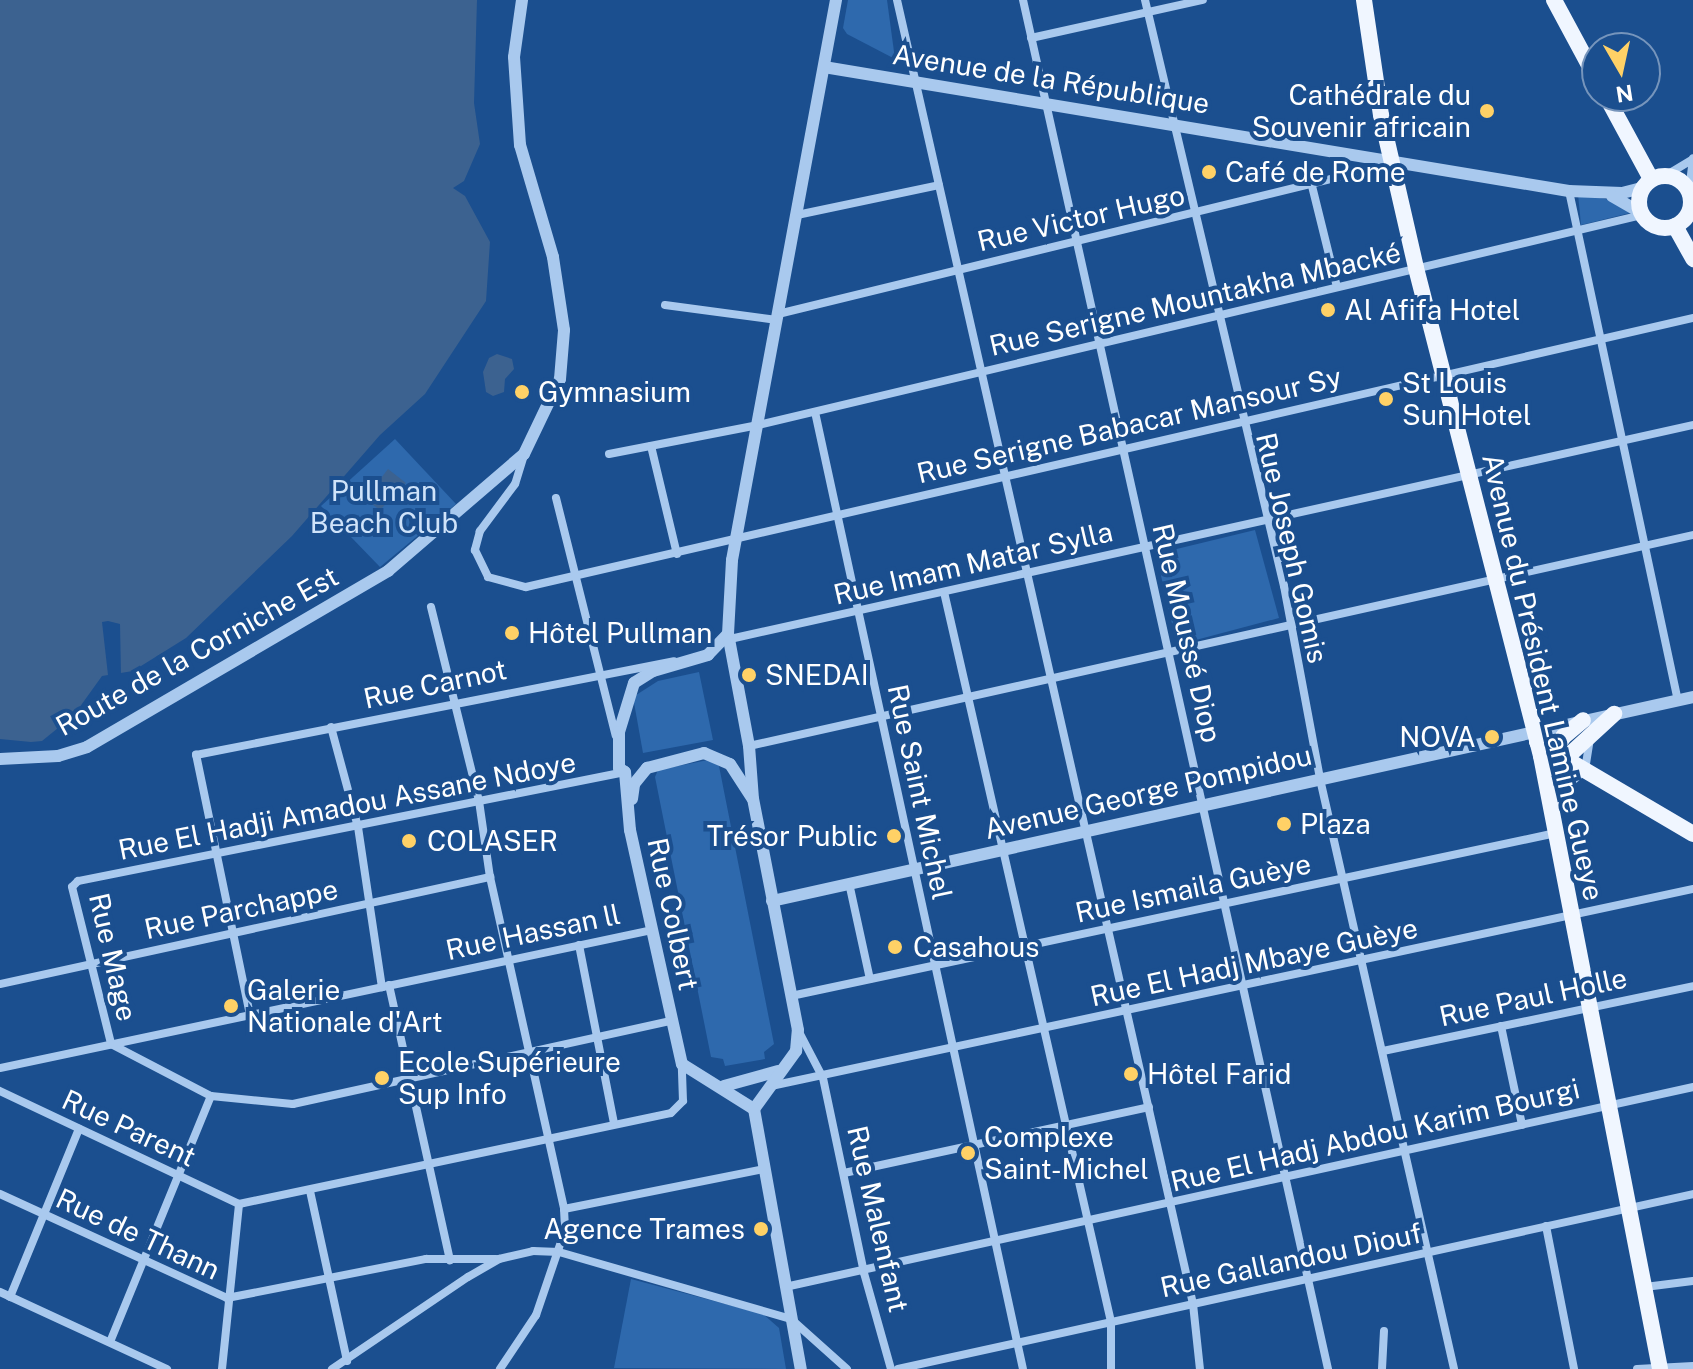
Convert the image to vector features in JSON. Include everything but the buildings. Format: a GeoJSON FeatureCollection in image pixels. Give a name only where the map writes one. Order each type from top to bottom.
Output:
{"type":"FeatureCollection","features":[{"type":"Feature","properties":{"kind":"main road","name":"Avenue du Président Lamine Gueye"},"geometry":{"type":"LineString","coordinates":[[1364,0],[1393,164],[1416,268],[1553,802],[1627,1208],[1660,1368]]}},
{"type":"Feature","properties":{"kind":"main road"},"geometry":{"type":"LineString","coordinates":[[1554,0],[1581,50]]}},
{"type":"Feature","properties":{"kind":"main road"},"geometry":{"type":"LineString","coordinates":[[1615,112],[1653,181],[1641,213],[1656,226],[1683,221]]}},
{"type":"Feature","properties":{"kind":"main road"},"geometry":{"type":"LineString","coordinates":[[1653,181],[1679,180],[1691,193],[1691,205],[1683,221],[1693,259]]}},
{"type":"Feature","properties":{"kind":"main road"},"geometry":{"type":"LineString","coordinates":[[1559,755],[1591,736],[1614,714]]}},
{"type":"Feature","properties":{"kind":"main road"},"geometry":{"type":"LineString","coordinates":[[1545,776],[1583,720]]}},
{"type":"Feature","properties":{"kind":"main road"},"geometry":{"type":"LineString","coordinates":[[1536,736],[1559,755],[1693,834]]}},
{"type":"Feature","properties":{"kind":"main road"},"geometry":{"type":"LineString","coordinates":[[1553,802],[1559,755]]}},
{"type":"Feature","properties":{"kind":"street","name":"Route de la Corniche Est"},"geometry":{"type":"LineString","coordinates":[[0,759],[58,756],[101,739],[388,571],[524,454],[560,379],[564,330],[553,257],[520,145],[514,57],[522,0]]}},
{"type":"Feature","properties":{"kind":"street"},"geometry":{"type":"LineString","coordinates":[[754,1109],[796,1051],[798,1030],[753,799],[749,746],[729,636],[736,540],[836,0]]}},
{"type":"Feature","properties":{"kind":"street"},"geometry":{"type":"LineString","coordinates":[[897,0],[1171,1203],[1193,1304],[1200,1369]]}},
{"type":"Feature","properties":{"kind":"street","name":"Rue Moussé Diop"},"geometry":{"type":"LineString","coordinates":[[1023,0],[1328,1369]]}},
{"type":"Feature","properties":{"kind":"street","name":"Rue Joseph Gomis"},"geometry":{"type":"LineString","coordinates":[[1145,0],[1241,421],[1267,520],[1320,779],[1454,1369]]}},
{"type":"Feature","properties":{"kind":"street"},"geometry":{"type":"LineString","coordinates":[[1031,38],[1203,0]]}},
{"type":"Feature","properties":{"kind":"street","name":"Avenue de la République"},"geometry":{"type":"LineString","coordinates":[[824,67],[1569,191],[1601,193],[1653,181]]}},
{"type":"Feature","properties":{"kind":"street"},"geometry":{"type":"LineString","coordinates":[[1653,181],[1693,158]]}},
{"type":"Feature","properties":{"kind":"street"},"geometry":{"type":"LineString","coordinates":[[1691,193],[1693,158]]}},
{"type":"Feature","properties":{"kind":"street","name":"Rue Victor Hugo"},"geometry":{"type":"LineString","coordinates":[[778,317],[1393,164]]}},
{"type":"Feature","properties":{"kind":"street"},"geometry":{"type":"LineString","coordinates":[[797,215],[939,185]]}},
{"type":"Feature","properties":{"kind":"street"},"geometry":{"type":"LineString","coordinates":[[1312,186],[1337,287]]}},
{"type":"Feature","properties":{"kind":"street"},"geometry":{"type":"LineString","coordinates":[[1569,191],[1678,701]]}},
{"type":"Feature","properties":{"kind":"street","name":"Avenue de la République"},"geometry":{"type":"LineString","coordinates":[[1601,193],[1641,213]]}},
{"type":"Feature","properties":{"kind":"street","name":"Rue Serigne Mountakha Mbacké"},"geometry":{"type":"LineString","coordinates":[[609,454],[815,412],[1641,213]]}},
{"type":"Feature","properties":{"kind":"street"},"geometry":{"type":"LineString","coordinates":[[665,305],[778,317]]}},
{"type":"Feature","properties":{"kind":"street","name":"Rue Serigne Babacar Mansour Sy"},"geometry":{"type":"LineString","coordinates":[[524,454],[515,484],[480,531],[477,560],[488,577],[510,587],[576,577],[1693,318]]}},
{"type":"Feature","properties":{"kind":"street","name":"Rue Saint Michel"},"geometry":{"type":"LineString","coordinates":[[815,412],[1023,1369]]}},
{"type":"Feature","properties":{"kind":"street","name":"Rue Imam Matar Sylla"},"geometry":{"type":"LineString","coordinates":[[729,636],[858,611],[1693,425]]}},
{"type":"Feature","properties":{"kind":"street"},"geometry":{"type":"LineString","coordinates":[[651,446],[677,554]]}},
{"type":"Feature","properties":{"kind":"street"},"geometry":{"type":"LineString","coordinates":[[556,498],[618,745]]}},
{"type":"Feature","properties":{"kind":"street"},"geometry":{"type":"LineString","coordinates":[[749,746],[1693,535]]}},
{"type":"Feature","properties":{"kind":"street"},"geometry":{"type":"LineString","coordinates":[[944,592],[1111,1322],[1111,1369]]}},
{"type":"Feature","properties":{"kind":"street"},"geometry":{"type":"LineString","coordinates":[[431,607],[452,703],[479,801],[490,877],[564,1209],[565,1230],[559,1252],[526,1337],[500,1369]]}},
{"type":"Feature","properties":{"kind":"street"},"geometry":{"type":"LineString","coordinates":[[618,745],[634,683],[683,661],[708,655],[729,636]]}},
{"type":"Feature","properties":{"kind":"street","name":"Rue Carnot"},"geometry":{"type":"LineString","coordinates":[[221,854],[196,755],[600,672],[683,661]]}},
{"type":"Feature","properties":{"kind":"street","name":"Avenue George Pompidou"},"geometry":{"type":"LineString","coordinates":[[772,901],[1320,779],[1536,736],[1583,720],[1693,697]]}},
{"type":"Feature","properties":{"kind":"street"},"geometry":{"type":"LineString","coordinates":[[331,727],[358,827],[368,904],[385,986],[410,1080],[450,1260]]}},
{"type":"Feature","properties":{"kind":"street"},"geometry":{"type":"LineString","coordinates":[[1553,802],[1585,770],[1591,736]]}},
{"type":"Feature","properties":{"kind":"street","name":"Rue Colbert"},"geometry":{"type":"LineString","coordinates":[[618,745],[619,768],[625,772],[630,830],[682,1064]]}},
{"type":"Feature","properties":{"kind":"street"},"geometry":{"type":"LineString","coordinates":[[630,830],[634,784],[647,768],[663,760],[698,753],[722,757],[753,799]]}},
{"type":"Feature","properties":{"kind":"street","name":"Rue El Hadji Amadou Assane Ndoye"},"geometry":{"type":"LineString","coordinates":[[77,882],[625,772]]}},
{"type":"Feature","properties":{"kind":"street","name":"Rue Ismaila Guèye"},"geometry":{"type":"LineString","coordinates":[[791,996],[1557,832]]}},
{"type":"Feature","properties":{"kind":"street"},"geometry":{"type":"LineString","coordinates":[[221,854],[232,934],[250,1015]]}},
{"type":"Feature","properties":{"kind":"street","name":"Rue Parchappe"},"geometry":{"type":"LineString","coordinates":[[0,984],[490,877]]}},
{"type":"Feature","properties":{"kind":"street","name":"Rue Mage"},"geometry":{"type":"LineString","coordinates":[[77,882],[72,887],[111,1044]]}},
{"type":"Feature","properties":{"kind":"street"},"geometry":{"type":"LineString","coordinates":[[849,883],[870,979]]}},
{"type":"Feature","properties":{"kind":"street","name":"Rue El Hadj Mbaye Guèye"},"geometry":{"type":"LineString","coordinates":[[768,1087],[823,1078],[1693,889]]}},
{"type":"Feature","properties":{"kind":"street","name":"Rue Hassan ll"},"geometry":{"type":"LineString","coordinates":[[0,1068],[652,930]]}},
{"type":"Feature","properties":{"kind":"street"},"geometry":{"type":"LineString","coordinates":[[579,945],[614,1124]]}},
{"type":"Feature","properties":{"kind":"street","name":"Rue Paul Holle"},"geometry":{"type":"LineString","coordinates":[[1383,1051],[1693,986]]}},
{"type":"Feature","properties":{"kind":"street"},"geometry":{"type":"LineString","coordinates":[[111,1044],[211,1096],[293,1104],[672,1021]]}},
{"type":"Feature","properties":{"kind":"street"},"geometry":{"type":"LineString","coordinates":[[1501,1026],[1522,1125]]}},
{"type":"Feature","properties":{"kind":"street","name":"Rue Malenfant"},"geometry":{"type":"LineString","coordinates":[[798,1030],[823,1078],[864,1273],[891,1369]]}},
{"type":"Feature","properties":{"kind":"street"},"geometry":{"type":"LineString","coordinates":[[682,1064],[704,1081],[724,1086],[754,1109],[801,1369]]}},
{"type":"Feature","properties":{"kind":"street"},"geometry":{"type":"LineString","coordinates":[[222,1369],[239,1204],[429,1165],[680,1107],[682,1064]]}},
{"type":"Feature","properties":{"kind":"street"},"geometry":{"type":"LineString","coordinates":[[724,1086],[763,1078],[784,1067]]}},
{"type":"Feature","properties":{"kind":"street","name":"Rue El Hadj Abdou Karim Bourgi"},"geometry":{"type":"LineString","coordinates":[[785,1287],[864,1273],[1088,1220],[1406,1153],[1693,1087]]}},
{"type":"Feature","properties":{"kind":"street","name":"Rue Parent"},"geometry":{"type":"LineString","coordinates":[[0,1091],[239,1204]]}},
{"type":"Feature","properties":{"kind":"street"},"geometry":{"type":"LineString","coordinates":[[110,1342],[175,1174],[211,1096]]}},
{"type":"Feature","properties":{"kind":"street"},"geometry":{"type":"LineString","coordinates":[[844,1173],[1149,1107]]}},
{"type":"Feature","properties":{"kind":"street"},"geometry":{"type":"LineString","coordinates":[[10,1297],[79,1129]]}},
{"type":"Feature","properties":{"kind":"street"},"geometry":{"type":"LineString","coordinates":[[564,1209],[765,1169]]}},
{"type":"Feature","properties":{"kind":"street"},"geometry":{"type":"LineString","coordinates":[[310,1191],[347,1361]]}},
{"type":"Feature","properties":{"kind":"street","name":"Rue de Thann"},"geometry":{"type":"LineString","coordinates":[[0,1194],[227,1298],[426,1259],[499,1259]]}},
{"type":"Feature","properties":{"kind":"street","name":"Rue Gallandou Diouf"},"geometry":{"type":"LineString","coordinates":[[898,1369],[1693,1194]]}},
{"type":"Feature","properties":{"kind":"street"},"geometry":{"type":"LineString","coordinates":[[1546,1226],[1574,1369]]}},
{"type":"Feature","properties":{"kind":"street"},"geometry":{"type":"LineString","coordinates":[[332,1369],[499,1259],[533,1251],[559,1252],[791,1319],[847,1369]]}},
{"type":"Feature","properties":{"kind":"street"},"geometry":{"type":"LineString","coordinates":[[1644,1288],[1693,1281]]}},
{"type":"Feature","properties":{"kind":"street"},"geometry":{"type":"LineString","coordinates":[[0,1292],[167,1369]]}},
{"type":"Feature","properties":{"kind":"street"},"geometry":{"type":"LineString","coordinates":[[1382,1369],[1384,1331]]}},
{"type":"Feature","properties":{"kind":"street"},"geometry":{"type":"LineString","coordinates":[[1637,1369],[1693,1366]]}},
{"type":"Feature","properties":{"kind":"green space"},"geometry":{"type":"Polygon","coordinates":[[[848,0],[887,0],[895,59],[847,34],[843,28],[848,0]]]}},
{"type":"Feature","properties":{"kind":"green space"},"geometry":{"type":"Polygon","coordinates":[[[1578,194],[1611,200],[1630,213],[1581,225],[1578,194]]]}},
{"type":"Feature","properties":{"kind":"green space","name":"Pullman Beach Club"},"geometry":{"type":"Polygon","coordinates":[[[395,439],[456,504],[380,567],[321,506],[395,439]]]}},
{"type":"Feature","properties":{"kind":"green space"},"geometry":{"type":"Polygon","coordinates":[[[1255,530],[1279,618],[1177,645],[1156,554],[1255,530]]]}},
{"type":"Feature","properties":{"kind":"green space"},"geometry":{"type":"Polygon","coordinates":[[[699,672],[713,740],[643,753],[633,697],[658,681],[699,672]]]}},
{"type":"Feature","properties":{"kind":"green space"},"geometry":{"type":"Polygon","coordinates":[[[708,760],[719,766],[774,1044],[764,1052],[765,1059],[725,1066],[723,1059],[711,1057],[655,777],[658,770],[708,760]]]}},
{"type":"Feature","properties":{"kind":"green space"},"geometry":{"type":"Polygon","coordinates":[[[631,1279],[763,1314],[779,1328],[786,1369],[614,1368],[631,1279]]]}},
{"type":"Feature","properties":{"kind":"shaded area"},"geometry":{"type":"Polygon","coordinates":[[[0,0],[477,0],[474,103],[480,144],[464,181],[453,188],[465,196],[490,242],[486,301],[425,394],[380,435],[292,536],[186,638],[133,671],[102,676],[74,715],[42,741],[31,742],[0,739],[0,0]]]}},
{"type":"Feature","properties":{"kind":"shaded area"},"geometry":{"type":"Polygon","coordinates":[[[497,354],[512,359],[514,369],[505,379],[504,392],[493,396],[486,392],[483,372],[489,358],[497,354]]]}},
{"type":"Feature","properties":{"kind":"shaded area"},"geometry":{"type":"Polygon","coordinates":[[[388,469],[406,483],[380,510],[365,499],[388,469]]]}},
{"type":"Feature","properties":{"kind":"pier"},"geometry":{"type":"Polygon","coordinates":[[[102,622],[120,624],[121,675],[108,675],[102,622]]]}},
{"type":"Feature","properties":{"kind":"place","name":"Cathédrale du Souvenir africain"},"geometry":{"type":"Point","coordinates":[1487,111]}},
{"type":"Feature","properties":{"kind":"place","name":"Café de Rome"},"geometry":{"type":"Point","coordinates":[1209,172]}},
{"type":"Feature","properties":{"kind":"place","name":"Al Afifa Hotel"},"geometry":{"type":"Point","coordinates":[1328,310]}},
{"type":"Feature","properties":{"kind":"place","name":"Gymnasium"},"geometry":{"type":"Point","coordinates":[522,392]}},
{"type":"Feature","properties":{"kind":"place","name":"St Louis Sun Hotel"},"geometry":{"type":"Point","coordinates":[1386,399]}},
{"type":"Feature","properties":{"kind":"place","name":"Hôtel Pullman"},"geometry":{"type":"Point","coordinates":[512,633]}},
{"type":"Feature","properties":{"kind":"place","name":"SNEDAI"},"geometry":{"type":"Point","coordinates":[749,675]}},
{"type":"Feature","properties":{"kind":"place","name":"NOVA"},"geometry":{"type":"Point","coordinates":[1492,737]}},
{"type":"Feature","properties":{"kind":"place","name":"Plaza"},"geometry":{"type":"Point","coordinates":[1284,824]}},
{"type":"Feature","properties":{"kind":"place","name":"Trésor Public"},"geometry":{"type":"Point","coordinates":[894,836]}},
{"type":"Feature","properties":{"kind":"place","name":"COLASER"},"geometry":{"type":"Point","coordinates":[409,841]}},
{"type":"Feature","properties":{"kind":"place","name":"Casahous"},"geometry":{"type":"Point","coordinates":[895,947]}},
{"type":"Feature","properties":{"kind":"place","name":"Galerie Nationale d'Art"},"geometry":{"type":"Point","coordinates":[231,1006]}},
{"type":"Feature","properties":{"kind":"place","name":"Hôtel Farid"},"geometry":{"type":"Point","coordinates":[1131,1074]}},
{"type":"Feature","properties":{"kind":"place","name":"Ecole Supérieure Sup Info"},"geometry":{"type":"Point","coordinates":[382,1078]}},
{"type":"Feature","properties":{"kind":"place","name":"Complexe Saint-Michel"},"geometry":{"type":"Point","coordinates":[968,1153]}},
{"type":"Feature","properties":{"kind":"place","name":"Agence Trames"},"geometry":{"type":"Point","coordinates":[761,1229]}}]}
